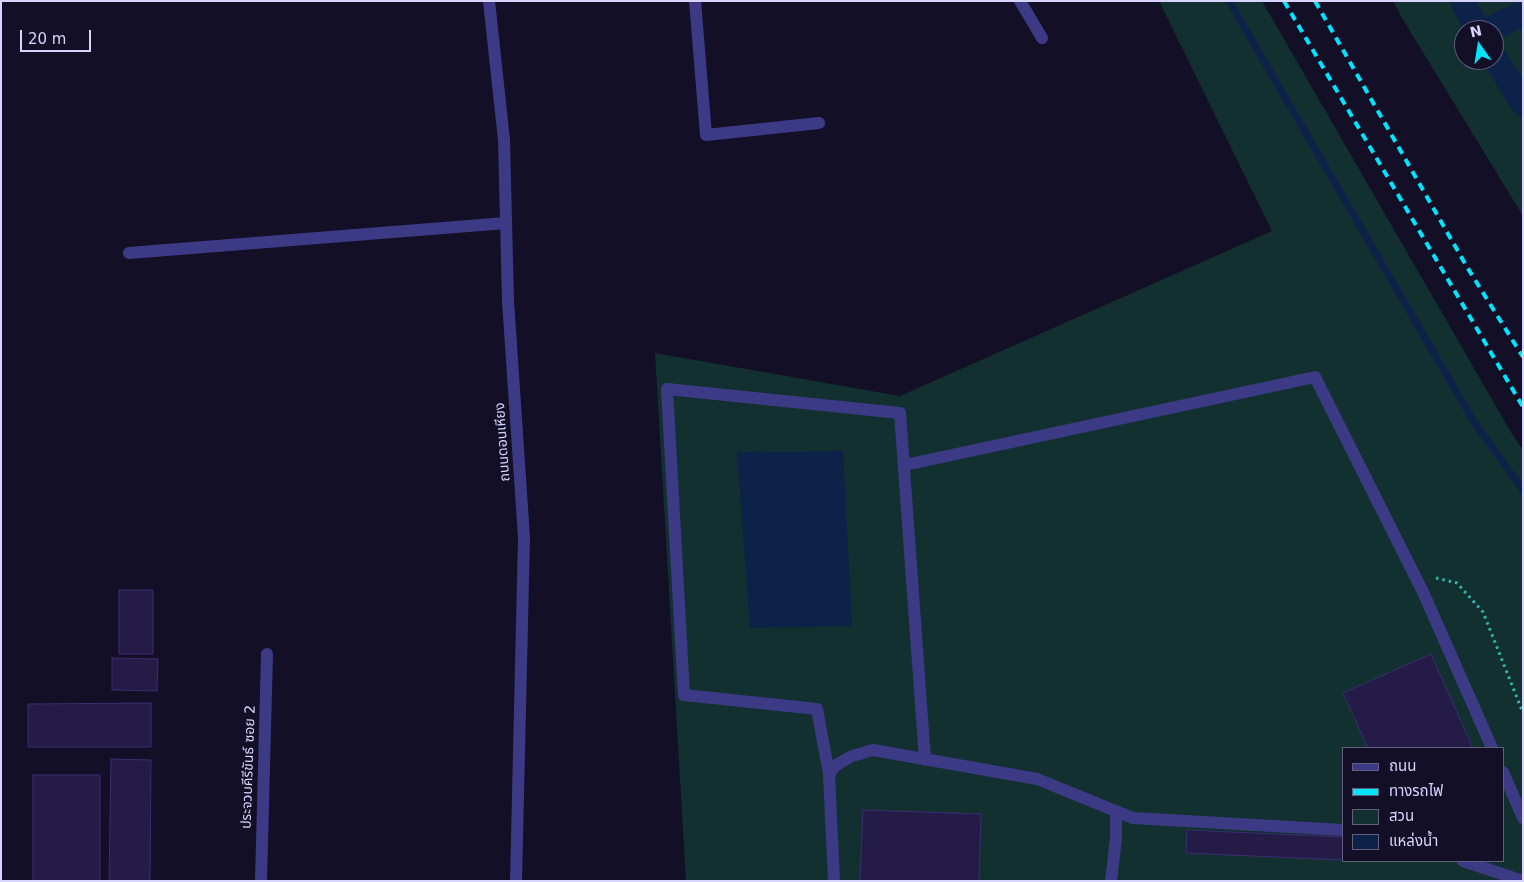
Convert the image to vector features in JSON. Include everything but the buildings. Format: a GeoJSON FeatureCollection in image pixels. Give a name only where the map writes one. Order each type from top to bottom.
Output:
{"type":"FeatureCollection","features":[{"type":"Feature","properties":{"kind":"street","name":"ถนนดอนเหียง"},"geometry":{"type":"LineString","coordinates":[[489,1],[504,140],[508,301],[524,537],[516,881]]}},
{"type":"Feature","properties":{"kind":"street"},"geometry":{"type":"LineString","coordinates":[[695,1],[706,135],[819,123]]}},
{"type":"Feature","properties":{"kind":"street"},"geometry":{"type":"LineString","coordinates":[[1020,1],[1042,38]]}},
{"type":"Feature","properties":{"kind":"street"},"geometry":{"type":"LineString","coordinates":[[129,254],[506,223]]}},
{"type":"Feature","properties":{"kind":"street"},"geometry":{"type":"LineString","coordinates":[[905,465],[1315,377],[1415,574],[1492,747]]}},
{"type":"Feature","properties":{"kind":"street"},"geometry":{"type":"LineString","coordinates":[[834,881],[829,774],[817,709],[684,695],[667,389],[900,413],[925,760]]}},
{"type":"Feature","properties":{"kind":"street","name":"ประจวบคีรีขันธ์ ซอย 2"},"geometry":{"type":"LineString","coordinates":[[261,881],[268,654]]}},
{"type":"Feature","properties":{"kind":"street"},"geometry":{"type":"LineString","coordinates":[[829,774],[836,765],[852,756],[873,750],[1037,779],[1133,818],[1342,830]]}},
{"type":"Feature","properties":{"kind":"street"},"geometry":{"type":"LineString","coordinates":[[1504,774],[1523,818]]}},
{"type":"Feature","properties":{"kind":"street"},"geometry":{"type":"LineString","coordinates":[[1111,881],[1116,838],[1116,811]]}},
{"type":"Feature","properties":{"kind":"street"},"geometry":{"type":"LineString","coordinates":[[1466,862],[1523,881]]}},
{"type":"Feature","properties":{"kind":"path"},"geometry":{"type":"LineString","coordinates":[[1415,574],[1457,583],[1483,612],[1523,713]]}},
{"type":"Feature","properties":{"kind":"green space"},"geometry":{"type":"Polygon","coordinates":[[[1159,1],[1262,1],[1523,450],[1523,881],[686,881],[655,353],[900,396],[1272,231],[1159,1]]]}},
{"type":"Feature","properties":{"kind":"green space"},"geometry":{"type":"Polygon","coordinates":[[[1393,1],[1523,1],[1523,216],[1402,18],[1393,1]]]}},
{"type":"Feature","properties":{"kind":"water"},"geometry":{"type":"Polygon","coordinates":[[[843,451],[852,626],[750,628],[737,452],[843,451]]]}},
{"type":"Feature","properties":{"kind":"waterway"},"geometry":{"type":"LineString","coordinates":[[1229,1],[1474,422],[1523,490]]}},
{"type":"Feature","properties":{"kind":"waterway"},"geometry":{"type":"LineString","coordinates":[[1463,1],[1472,20]]}},
{"type":"Feature","properties":{"kind":"waterway"},"geometry":{"type":"LineString","coordinates":[[1504,22],[1523,13]]}},
{"type":"Feature","properties":{"kind":"waterway"},"geometry":{"type":"LineString","coordinates":[[1502,70],[1523,103]]}},
{"type":"Feature","properties":{"kind":"railway"},"geometry":{"type":"LineString","coordinates":[[1284,1],[1523,407]]}},
{"type":"Feature","properties":{"kind":"railway"},"geometry":{"type":"LineString","coordinates":[[1315,1],[1467,267],[1523,357]]}}]}
